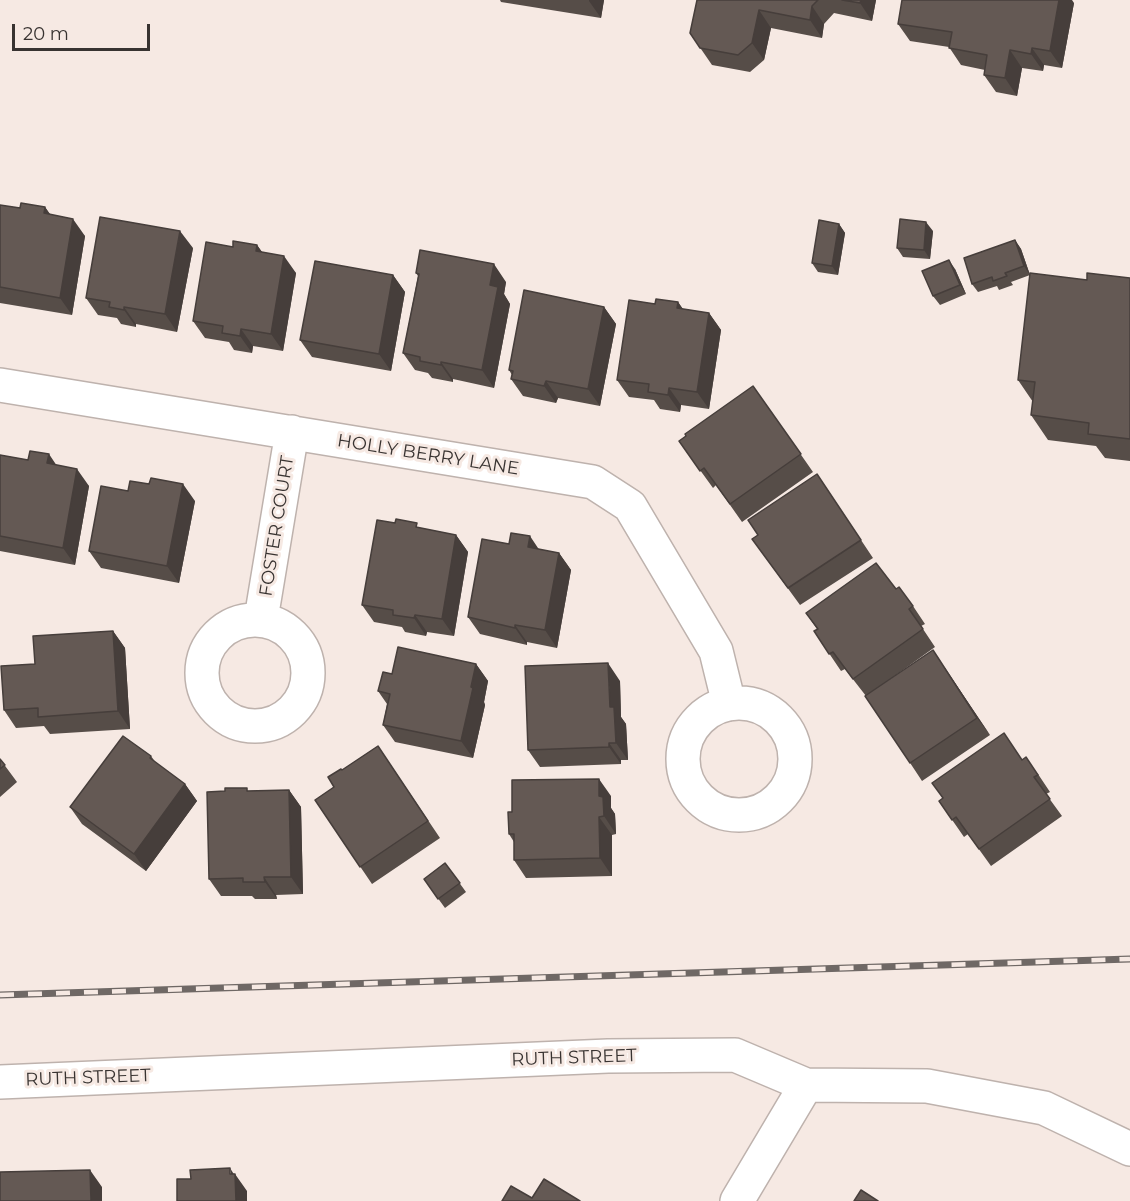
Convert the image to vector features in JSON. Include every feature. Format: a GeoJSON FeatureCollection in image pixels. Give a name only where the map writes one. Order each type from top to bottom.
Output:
{"type":"FeatureCollection","features":[{"type":"Feature","properties":{"kind":"street","name":"HOLLY BERRY LANE"},"geometry":{"type":"LineString","coordinates":[[0,385],[593,482],[630,506],[717,651],[729,704]]}},
{"type":"Feature","properties":{"kind":"street","name":"FOSTER COURT"},"geometry":{"type":"LineString","coordinates":[[261,619],[292,432]]}},
{"type":"Feature","properties":{"kind":"street","name":"RUTH STREET"},"geometry":{"type":"LineString","coordinates":[[0,1082],[608,1056],[735,1055],[806,1085],[927,1086],[1044,1108],[1130,1149]]}},
{"type":"Feature","properties":{"kind":"street"},"geometry":{"type":"LineString","coordinates":[[737,1201],[806,1085]]}},
{"type":"Feature","properties":{"kind":"building"},"geometry":{"type":"Polygon","coordinates":[[[697,0],[818,0],[812,6],[810,20],[759,10],[752,43],[738,55],[700,48],[690,33],[697,0]]]}},
{"type":"Feature","properties":{"kind":"building"},"geometry":{"type":"Polygon","coordinates":[[[842,0],[861,0],[860,3],[842,0]]]}},
{"type":"Feature","properties":{"kind":"building"},"geometry":{"type":"Polygon","coordinates":[[[902,0],[1059,0],[1050,51],[1032,48],[1031,54],[1010,50],[1005,78],[984,75],[987,55],[949,48],[952,32],[898,24],[902,0]]]}},
{"type":"Feature","properties":{"kind":"building"},"geometry":{"type":"Polygon","coordinates":[[[21,203],[45,207],[44,213],[73,219],[60,298],[0,287],[0,205],[20,208],[21,203]]]}},
{"type":"Feature","properties":{"kind":"building"},"geometry":{"type":"Polygon","coordinates":[[[100,217],[180,231],[165,314],[124,307],[124,310],[109,307],[110,302],[86,298],[100,217]]]}},
{"type":"Feature","properties":{"kind":"building"},"geometry":{"type":"Polygon","coordinates":[[[900,219],[926,222],[924,250],[897,248],[900,219]]]}},
{"type":"Feature","properties":{"kind":"building"},"geometry":{"type":"Polygon","coordinates":[[[819,220],[839,224],[832,266],[812,263],[819,220]]]}},
{"type":"Feature","properties":{"kind":"building"},"geometry":{"type":"Polygon","coordinates":[[[1015,240],[1024,266],[1005,273],[1007,276],[993,281],[992,277],[972,284],[964,258],[1015,240]]]}},
{"type":"Feature","properties":{"kind":"building"},"geometry":{"type":"Polygon","coordinates":[[[233,241],[257,245],[256,251],[284,256],[271,334],[241,329],[240,336],[222,333],[223,326],[193,321],[206,242],[233,247],[233,241]]]}},
{"type":"Feature","properties":{"kind":"building"},"geometry":{"type":"Polygon","coordinates":[[[420,250],[494,264],[490,285],[498,287],[482,370],[441,362],[441,365],[420,361],[420,357],[403,353],[419,274],[416,273],[420,250]]]}},
{"type":"Feature","properties":{"kind":"building"},"geometry":{"type":"Polygon","coordinates":[[[949,260],[960,285],[933,296],[922,271],[949,260]]]}},
{"type":"Feature","properties":{"kind":"building"},"geometry":{"type":"Polygon","coordinates":[[[315,261],[393,275],[379,354],[300,340],[315,261]]]}},
{"type":"Feature","properties":{"kind":"building"},"geometry":{"type":"Polygon","coordinates":[[[1030,273],[1087,280],[1087,273],[1130,278],[1130,439],[1088,434],[1089,423],[1031,415],[1035,382],[1018,380],[1030,273]]]}},
{"type":"Feature","properties":{"kind":"building"},"geometry":{"type":"Polygon","coordinates":[[[524,290],[604,307],[588,389],[546,381],[544,386],[511,379],[513,371],[509,370],[524,290]]]}},
{"type":"Feature","properties":{"kind":"building"},"geometry":{"type":"Polygon","coordinates":[[[656,299],[678,302],[677,308],[709,313],[697,392],[669,388],[668,395],[648,392],[649,384],[617,380],[629,300],[655,304],[656,299]]]}},
{"type":"Feature","properties":{"kind":"building"},"geometry":{"type":"Polygon","coordinates":[[[753,386],[801,454],[730,504],[704,468],[700,471],[679,441],[686,436],[685,434],[753,386]]]}},
{"type":"Feature","properties":{"kind":"building"},"geometry":{"type":"Polygon","coordinates":[[[30,451],[49,454],[47,463],[77,469],[63,548],[0,536],[0,455],[28,460],[30,451]]]}},
{"type":"Feature","properties":{"kind":"building"},"geometry":{"type":"Polygon","coordinates":[[[817,474],[861,540],[788,588],[752,539],[758,535],[748,520],[817,474]]]}},
{"type":"Feature","properties":{"kind":"building"},"geometry":{"type":"Polygon","coordinates":[[[151,478],[183,484],[167,566],[89,551],[101,486],[128,491],[130,481],[149,484],[151,478]]]}},
{"type":"Feature","properties":{"kind":"building"},"geometry":{"type":"Polygon","coordinates":[[[396,519],[417,523],[416,527],[456,535],[442,619],[393,615],[393,610],[362,605],[377,520],[395,523],[396,519]]]}},
{"type":"Feature","properties":{"kind":"building"},"geometry":{"type":"Polygon","coordinates":[[[511,533],[530,536],[528,547],[559,553],[545,630],[515,625],[515,628],[468,617],[482,539],[509,544],[511,533]]]}},
{"type":"Feature","properties":{"kind":"building"},"geometry":{"type":"Polygon","coordinates":[[[876,563],[913,606],[909,609],[923,629],[853,679],[833,652],[829,654],[814,631],[818,629],[806,613],[876,563]]]}},
{"type":"Feature","properties":{"kind":"building"},"geometry":{"type":"Polygon","coordinates":[[[113,631],[118,711],[38,717],[38,708],[4,710],[1,666],[35,664],[33,636],[113,631]]]}},
{"type":"Feature","properties":{"kind":"building"},"geometry":{"type":"Polygon","coordinates":[[[398,647],[476,664],[461,741],[383,725],[390,694],[378,691],[383,672],[392,674],[398,647]]]}},
{"type":"Feature","properties":{"kind":"building"},"geometry":{"type":"Polygon","coordinates":[[[933,650],[977,718],[910,763],[865,696],[933,650]]]}},
{"type":"Feature","properties":{"kind":"building"},"geometry":{"type":"Polygon","coordinates":[[[608,663],[610,707],[614,707],[616,743],[609,743],[609,747],[528,750],[525,666],[608,663]]]}},
{"type":"Feature","properties":{"kind":"building"},"geometry":{"type":"Polygon","coordinates":[[[1004,733],[1022,760],[1026,757],[1038,775],[1034,777],[1050,799],[979,849],[956,817],[952,820],[939,801],[943,798],[932,783],[1004,733]]]}},
{"type":"Feature","properties":{"kind":"building"},"geometry":{"type":"Polygon","coordinates":[[[123,736],[185,784],[134,854],[70,807],[123,736]]]}},
{"type":"Feature","properties":{"kind":"building"},"geometry":{"type":"Polygon","coordinates":[[[378,746],[428,821],[360,867],[315,800],[334,787],[328,777],[378,746]]]}},
{"type":"Feature","properties":{"kind":"building"},"geometry":{"type":"Polygon","coordinates":[[[0,759],[5,765],[0,769],[0,759]]]}},
{"type":"Feature","properties":{"kind":"building"},"geometry":{"type":"Polygon","coordinates":[[[599,779],[599,796],[603,797],[604,816],[599,817],[600,858],[514,860],[514,834],[509,834],[508,812],[512,812],[512,780],[599,779]]]}},
{"type":"Feature","properties":{"kind":"building"},"geometry":{"type":"Polygon","coordinates":[[[225,788],[247,788],[247,791],[289,790],[291,877],[264,877],[265,882],[243,882],[243,878],[209,879],[207,792],[225,791],[225,788]]]}},
{"type":"Feature","properties":{"kind":"building"},"geometry":{"type":"Polygon","coordinates":[[[445,863],[460,883],[438,899],[424,879],[445,863]]]}},
{"type":"Feature","properties":{"kind":"building"},"geometry":{"type":"Polygon","coordinates":[[[230,1168],[230,1174],[235,1174],[236,1201],[177,1201],[177,1179],[191,1179],[190,1170],[230,1168]]]}},
{"type":"Feature","properties":{"kind":"building"},"geometry":{"type":"Polygon","coordinates":[[[90,1170],[91,1201],[0,1201],[0,1172],[90,1170]]]}},
{"type":"Feature","properties":{"kind":"building"},"geometry":{"type":"Polygon","coordinates":[[[544,1179],[580,1201],[502,1201],[511,1186],[532,1198],[544,1179]]]}},
{"type":"Feature","properties":{"kind":"building"},"geometry":{"type":"Polygon","coordinates":[[[861,1190],[878,1201],[854,1201],[861,1190]]]}},
{"type":"Feature","properties":{"kind":"railway"},"geometry":{"type":"LineString","coordinates":[[0,995],[1130,959]]}}]}
